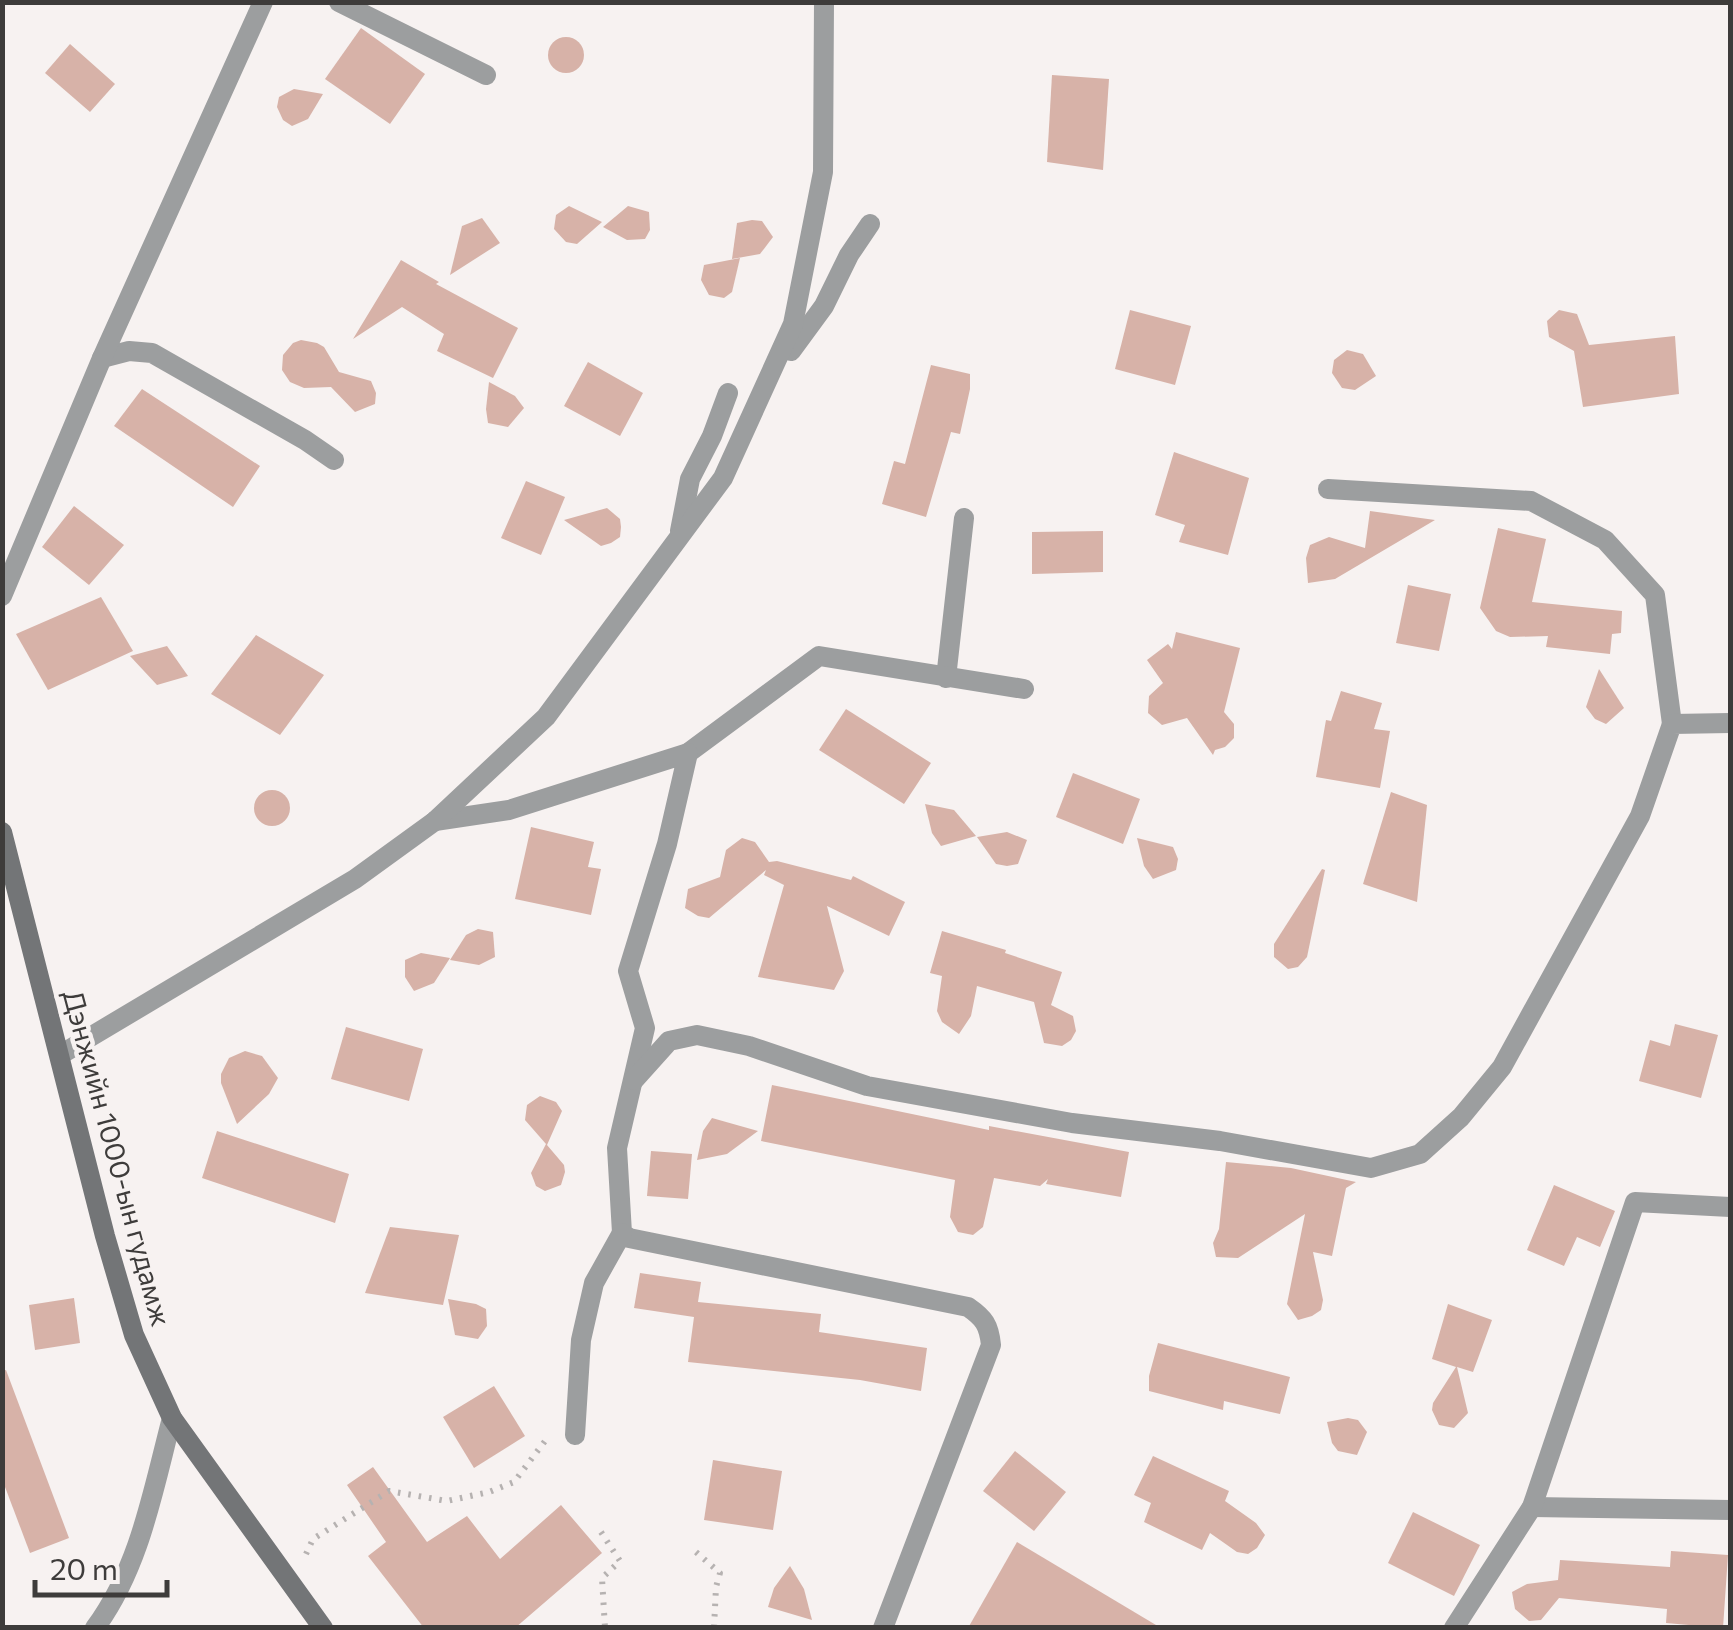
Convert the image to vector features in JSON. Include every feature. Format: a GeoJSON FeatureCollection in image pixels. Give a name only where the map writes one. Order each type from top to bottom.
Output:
{"type":"FeatureCollection","features":[{"type":"Feature","properties":{"kind":"main road","name":"Дэнжийн 1000-ын гудамж"},"geometry":{"type":"LineString","coordinates":[[2,832],[134,1335],[172,1418],[323,1628]]}},
{"type":"Feature","properties":{"kind":"street"},"geometry":{"type":"LineString","coordinates":[[2,596],[102,358],[262,2]]}},
{"type":"Feature","properties":{"kind":"street"},"geometry":{"type":"LineString","coordinates":[[339,2],[486,75]]}},
{"type":"Feature","properties":{"kind":"street"},"geometry":{"type":"LineString","coordinates":[[60,1055],[354,879],[435,821],[546,717],[723,478],[793,324],[823,172],[823,12],[832,2]]}},
{"type":"Feature","properties":{"kind":"street"},"geometry":{"type":"LineString","coordinates":[[760,393],[824,306],[848,255],[870,224]]}},
{"type":"Feature","properties":{"kind":"street"},"geometry":{"type":"LineString","coordinates":[[102,358],[129,351],[152,354],[334,460]]}},
{"type":"Feature","properties":{"kind":"street"},"geometry":{"type":"LineString","coordinates":[[679,538],[690,478],[728,393]]}},
{"type":"Feature","properties":{"kind":"street"},"geometry":{"type":"LineString","coordinates":[[633,1081],[668,1041],[697,1035],[749,1046],[867,1086],[1072,1122],[1220,1141],[1372,1168],[1420,1154],[1461,1117],[1502,1067],[1640,816],[1672,724],[1655,594],[1606,540],[1531,501],[1328,489]]}},
{"type":"Feature","properties":{"kind":"street"},"geometry":{"type":"LineString","coordinates":[[946,678],[964,518]]}},
{"type":"Feature","properties":{"kind":"street"},"geometry":{"type":"LineString","coordinates":[[435,821],[509,810],[688,753],[820,656],[1024,689]]}},
{"type":"Feature","properties":{"kind":"street"},"geometry":{"type":"LineString","coordinates":[[1672,724],[1730,723]]}},
{"type":"Feature","properties":{"kind":"street"},"geometry":{"type":"LineString","coordinates":[[575,1435],[581,1340],[594,1283],[622,1233],[617,1148],[645,1028],[628,971],[667,844],[688,753]]}},
{"type":"Feature","properties":{"kind":"street"},"geometry":{"type":"LineString","coordinates":[[1454,1628],[1532,1507],[1635,1202],[1730,1208]]}},
{"type":"Feature","properties":{"kind":"street"},"geometry":{"type":"LineString","coordinates":[[622,1233],[629,1238],[800,1275],[968,1307],[990,1327],[991,1344],[884,1628]]}},
{"type":"Feature","properties":{"kind":"street"},"geometry":{"type":"LineString","coordinates":[[94,1628],[116,1599],[135,1554],[172,1418]]}},
{"type":"Feature","properties":{"kind":"street"},"geometry":{"type":"LineString","coordinates":[[1532,1507],[1730,1510]]}},
{"type":"Feature","properties":{"kind":"path"},"geometry":{"type":"LineString","coordinates":[[292,1582],[313,1539],[389,1491],[447,1502],[514,1482],[561,1418],[577,1408]]}},
{"type":"Feature","properties":{"kind":"path"},"geometry":{"type":"LineString","coordinates":[[601,1532],[620,1561],[602,1578],[605,1628]]}},
{"type":"Feature","properties":{"kind":"path"},"geometry":{"type":"LineString","coordinates":[[696,1552],[720,1573],[714,1628]]}},
{"type":"Feature","properties":{"kind":"building"},"geometry":{"type":"Polygon","coordinates":[[[361,28],[425,74],[390,124],[325,79],[361,28]]]}},
{"type":"Feature","properties":{"kind":"building"},"geometry":{"type":"Polygon","coordinates":[[[566,37],[579,42],[584,55],[579,68],[566,73],[553,68],[548,55],[553,42],[566,37]]]}},
{"type":"Feature","properties":{"kind":"building"},"geometry":{"type":"Polygon","coordinates":[[[70,44],[115,84],[90,112],[45,73],[70,44]]]}},
{"type":"Feature","properties":{"kind":"building"},"geometry":{"type":"Polygon","coordinates":[[[1052,75],[1109,79],[1103,170],[1047,162],[1052,75]]]}},
{"type":"Feature","properties":{"kind":"building"},"geometry":{"type":"Polygon","coordinates":[[[294,89],[323,94],[308,119],[292,126],[283,120],[277,107],[279,97],[294,89]]]}},
{"type":"Feature","properties":{"kind":"building"},"geometry":{"type":"Polygon","coordinates":[[[569,206],[602,222],[577,244],[566,242],[554,229],[556,215],[569,206]]]}},
{"type":"Feature","properties":{"kind":"building"},"geometry":{"type":"Polygon","coordinates":[[[628,206],[649,212],[650,230],[645,239],[627,240],[603,227],[628,206]]]}},
{"type":"Feature","properties":{"kind":"building"},"geometry":{"type":"Polygon","coordinates":[[[482,218],[500,243],[450,275],[462,226],[482,218]]]}},
{"type":"Feature","properties":{"kind":"building"},"geometry":{"type":"Polygon","coordinates":[[[762,221],[773,237],[760,254],[732,259],[737,223],[762,221]]]}},
{"type":"Feature","properties":{"kind":"building"},"geometry":{"type":"Polygon","coordinates":[[[740,258],[732,292],[724,298],[709,295],[701,280],[704,265],[740,258]]]}},
{"type":"Feature","properties":{"kind":"building"},"geometry":{"type":"Polygon","coordinates":[[[401,260],[439,282],[436,284],[518,328],[493,378],[437,351],[444,334],[402,307],[353,339],[401,260]]]}},
{"type":"Feature","properties":{"kind":"building"},"geometry":{"type":"Polygon","coordinates":[[[1130,310],[1191,326],[1175,385],[1115,369],[1130,310]]]}},
{"type":"Feature","properties":{"kind":"building"},"geometry":{"type":"Polygon","coordinates":[[[1559,310],[1577,314],[1589,345],[1675,336],[1679,394],[1583,407],[1574,351],[1549,337],[1547,321],[1559,310]]]}},
{"type":"Feature","properties":{"kind":"building"},"geometry":{"type":"Polygon","coordinates":[[[301,340],[324,347],[339,372],[371,381],[375,404],[355,412],[331,387],[304,388],[290,382],[282,370],[283,355],[301,340]]]}},
{"type":"Feature","properties":{"kind":"building"},"geometry":{"type":"Polygon","coordinates":[[[1347,350],[1363,354],[1376,376],[1355,390],[1342,388],[1332,373],[1334,360],[1347,350]]]}},
{"type":"Feature","properties":{"kind":"building"},"geometry":{"type":"Polygon","coordinates":[[[588,362],[643,393],[620,436],[564,406],[588,362]]]}},
{"type":"Feature","properties":{"kind":"building"},"geometry":{"type":"Polygon","coordinates":[[[931,365],[970,374],[970,389],[960,434],[951,432],[926,517],[882,504],[894,461],[905,464],[931,365]]]}},
{"type":"Feature","properties":{"kind":"building"},"geometry":{"type":"Polygon","coordinates":[[[489,382],[515,396],[524,408],[508,427],[488,423],[489,382]]]}},
{"type":"Feature","properties":{"kind":"building"},"geometry":{"type":"Polygon","coordinates":[[[142,389],[260,466],[233,507],[114,426],[142,389]]]}},
{"type":"Feature","properties":{"kind":"building"},"geometry":{"type":"Polygon","coordinates":[[[1174,452],[1249,478],[1228,555],[1179,542],[1185,525],[1155,515],[1174,452]]]}},
{"type":"Feature","properties":{"kind":"building"},"geometry":{"type":"Polygon","coordinates":[[[526,481],[565,497],[541,555],[501,538],[526,481]]]}},
{"type":"Feature","properties":{"kind":"building"},"geometry":{"type":"Polygon","coordinates":[[[74,506],[124,545],[89,585],[42,547],[74,506]]]}},
{"type":"Feature","properties":{"kind":"building"},"geometry":{"type":"Polygon","coordinates":[[[607,508],[620,519],[620,537],[601,546],[564,520],[607,508]]]}},
{"type":"Feature","properties":{"kind":"building"},"geometry":{"type":"Polygon","coordinates":[[[1370,511],[1435,520],[1335,579],[1308,583],[1306,558],[1310,545],[1329,537],[1365,548],[1370,511]]]}},
{"type":"Feature","properties":{"kind":"building"},"geometry":{"type":"Polygon","coordinates":[[[1498,528],[1546,539],[1532,602],[1622,611],[1621,633],[1612,634],[1610,654],[1546,647],[1548,636],[1510,637],[1496,631],[1480,608],[1498,528]]]}},
{"type":"Feature","properties":{"kind":"building"},"geometry":{"type":"Polygon","coordinates":[[[1103,531],[1103,572],[1032,574],[1032,532],[1103,531]]]}},
{"type":"Feature","properties":{"kind":"building"},"geometry":{"type":"Polygon","coordinates":[[[1408,585],[1451,594],[1439,651],[1396,643],[1408,585]]]}},
{"type":"Feature","properties":{"kind":"building"},"geometry":{"type":"Polygon","coordinates":[[[101,597],[133,651],[48,690],[16,634],[101,597]]]}},
{"type":"Feature","properties":{"kind":"building"},"geometry":{"type":"Polygon","coordinates":[[[1176,632],[1240,648],[1224,712],[1234,724],[1234,738],[1213,755],[1187,718],[1162,725],[1148,713],[1149,696],[1163,683],[1147,660],[1168,644],[1172,649],[1176,632]]]}},
{"type":"Feature","properties":{"kind":"building"},"geometry":{"type":"Polygon","coordinates":[[[256,635],[324,675],[280,735],[211,694],[256,635]]]}},
{"type":"Feature","properties":{"kind":"building"},"geometry":{"type":"Polygon","coordinates":[[[167,646],[188,676],[157,685],[130,656],[167,646]]]}},
{"type":"Feature","properties":{"kind":"building"},"geometry":{"type":"Polygon","coordinates":[[[1599,669],[1624,708],[1606,724],[1595,719],[1586,707],[1599,669]]]}},
{"type":"Feature","properties":{"kind":"building"},"geometry":{"type":"Polygon","coordinates":[[[1341,691],[1382,703],[1374,729],[1390,731],[1380,788],[1316,777],[1326,720],[1331,721],[1341,691]]]}},
{"type":"Feature","properties":{"kind":"building"},"geometry":{"type":"Polygon","coordinates":[[[846,709],[931,763],[904,804],[819,750],[846,709]]]}},
{"type":"Feature","properties":{"kind":"building"},"geometry":{"type":"Polygon","coordinates":[[[1073,773],[1140,799],[1123,844],[1056,817],[1073,773]]]}},
{"type":"Feature","properties":{"kind":"building"},"geometry":{"type":"Polygon","coordinates":[[[272,790],[284,796],[290,808],[284,820],[272,826],[260,820],[254,808],[260,796],[272,790]]]}},
{"type":"Feature","properties":{"kind":"building"},"geometry":{"type":"Polygon","coordinates":[[[1391,792],[1427,805],[1417,902],[1363,884],[1391,792]]]}},
{"type":"Feature","properties":{"kind":"building"},"geometry":{"type":"Polygon","coordinates":[[[925,804],[954,810],[976,836],[941,846],[932,833],[925,804]]]}},
{"type":"Feature","properties":{"kind":"building"},"geometry":{"type":"Polygon","coordinates":[[[531,827],[594,842],[588,867],[601,869],[591,915],[515,899],[531,827]]]}},
{"type":"Feature","properties":{"kind":"building"},"geometry":{"type":"Polygon","coordinates":[[[1007,832],[1027,840],[1018,864],[1007,866],[996,864],[977,837],[1007,832]]]}},
{"type":"Feature","properties":{"kind":"building"},"geometry":{"type":"Polygon","coordinates":[[[742,838],[755,842],[769,862],[851,880],[853,876],[905,902],[889,936],[827,906],[844,971],[834,990],[758,977],[784,885],[764,875],[766,870],[709,918],[685,908],[688,889],[720,877],[726,850],[742,838]]]}},
{"type":"Feature","properties":{"kind":"building"},"geometry":{"type":"Polygon","coordinates":[[[1137,838],[1173,847],[1178,859],[1176,870],[1153,879],[1144,866],[1137,838]]]}},
{"type":"Feature","properties":{"kind":"building"},"geometry":{"type":"Polygon","coordinates":[[[1322,869],[1325,870],[1307,957],[1298,967],[1288,969],[1274,957],[1274,944],[1322,869]]]}},
{"type":"Feature","properties":{"kind":"building"},"geometry":{"type":"Polygon","coordinates":[[[478,929],[493,932],[495,957],[479,965],[450,960],[466,935],[478,929]]]}},
{"type":"Feature","properties":{"kind":"building"},"geometry":{"type":"Polygon","coordinates":[[[942,931],[1062,972],[1051,1005],[1073,1016],[1076,1031],[1071,1040],[1062,1046],[1044,1043],[1034,1002],[977,986],[971,1016],[959,1034],[942,1022],[937,1011],[942,976],[930,973],[942,931]]]}},
{"type":"Feature","properties":{"kind":"building"},"geometry":{"type":"Polygon","coordinates":[[[421,953],[450,958],[434,983],[414,991],[405,977],[405,960],[421,953]]]}},
{"type":"Feature","properties":{"kind":"building"},"geometry":{"type":"Polygon","coordinates":[[[1675,1024],[1718,1035],[1701,1098],[1639,1081],[1650,1040],[1670,1046],[1675,1024]]]}},
{"type":"Feature","properties":{"kind":"building"},"geometry":{"type":"Polygon","coordinates":[[[346,1027],[423,1049],[409,1101],[331,1079],[346,1027]]]}},
{"type":"Feature","properties":{"kind":"building"},"geometry":{"type":"Polygon","coordinates":[[[245,1051],[262,1056],[278,1078],[269,1094],[237,1124],[221,1074],[229,1058],[245,1051]]]}},
{"type":"Feature","properties":{"kind":"building"},"geometry":{"type":"Polygon","coordinates":[[[772,1085],[989,1130],[989,1126],[1129,1152],[1121,1197],[1046,1184],[1048,1179],[1040,1186],[994,1178],[983,1227],[973,1235],[958,1232],[950,1217],[955,1180],[761,1141],[772,1085]]]}},
{"type":"Feature","properties":{"kind":"building"},"geometry":{"type":"Polygon","coordinates":[[[540,1096],[556,1102],[562,1111],[547,1145],[564,1165],[565,1172],[561,1185],[545,1191],[536,1186],[531,1173],[546,1144],[525,1120],[527,1105],[540,1096]]]}},
{"type":"Feature","properties":{"kind":"building"},"geometry":{"type":"Polygon","coordinates":[[[712,1118],[758,1131],[727,1154],[697,1160],[703,1131],[712,1118]]]}},
{"type":"Feature","properties":{"kind":"building"},"geometry":{"type":"Polygon","coordinates":[[[217,1131],[349,1174],[335,1223],[202,1178],[217,1131]]]}},
{"type":"Feature","properties":{"kind":"building"},"geometry":{"type":"Polygon","coordinates":[[[651,1151],[692,1154],[688,1199],[647,1196],[651,1151]]]}},
{"type":"Feature","properties":{"kind":"building"},"geometry":{"type":"Polygon","coordinates":[[[1226,1162],[1291,1168],[1356,1182],[1346,1188],[1332,1256],[1313,1252],[1323,1300],[1321,1310],[1312,1316],[1298,1320],[1287,1304],[1305,1214],[1238,1258],[1216,1257],[1213,1243],[1219,1229],[1226,1162]]]}},
{"type":"Feature","properties":{"kind":"building"},"geometry":{"type":"Polygon","coordinates":[[[1554,1185],[1615,1211],[1600,1247],[1577,1237],[1564,1266],[1527,1250],[1554,1185]]]}},
{"type":"Feature","properties":{"kind":"building"},"geometry":{"type":"Polygon","coordinates":[[[390,1227],[459,1235],[443,1305],[365,1293],[390,1227]]]}},
{"type":"Feature","properties":{"kind":"building"},"geometry":{"type":"Polygon","coordinates":[[[640,1273],[701,1282],[698,1302],[821,1314],[819,1332],[927,1348],[921,1391],[860,1380],[688,1362],[694,1317],[634,1308],[640,1273]]]}},
{"type":"Feature","properties":{"kind":"building"},"geometry":{"type":"Polygon","coordinates":[[[74,1298],[80,1343],[35,1350],[29,1305],[74,1298]]]}},
{"type":"Feature","properties":{"kind":"building"},"geometry":{"type":"Polygon","coordinates":[[[448,1299],[486,1309],[487,1326],[478,1339],[455,1335],[448,1299]]]}},
{"type":"Feature","properties":{"kind":"building"},"geometry":{"type":"Polygon","coordinates":[[[1448,1304],[1492,1320],[1473,1372],[1457,1367],[1468,1413],[1454,1428],[1439,1425],[1432,1410],[1456,1367],[1432,1359],[1448,1304]]]}},
{"type":"Feature","properties":{"kind":"building"},"geometry":{"type":"Polygon","coordinates":[[[1158,1343],[1290,1377],[1280,1414],[1224,1401],[1223,1410],[1149,1391],[1158,1343]]]}},
{"type":"Feature","properties":{"kind":"building"},"geometry":{"type":"Polygon","coordinates":[[[6,1370],[69,1538],[30,1553],[2,1479],[2,1371],[6,1370]]]}},
{"type":"Feature","properties":{"kind":"building"},"geometry":{"type":"Polygon","coordinates":[[[494,1386],[525,1436],[474,1468],[443,1417],[494,1386]]]}},
{"type":"Feature","properties":{"kind":"building"},"geometry":{"type":"Polygon","coordinates":[[[1358,1420],[1367,1432],[1357,1455],[1338,1451],[1332,1443],[1327,1422],[1358,1420]]]}},
{"type":"Feature","properties":{"kind":"building"},"geometry":{"type":"Polygon","coordinates":[[[1015,1451],[1066,1492],[1034,1531],[983,1491],[1015,1451]]]}},
{"type":"Feature","properties":{"kind":"building"},"geometry":{"type":"Polygon","coordinates":[[[1153,1456],[1229,1491],[1225,1501],[1256,1523],[1265,1535],[1257,1548],[1248,1554],[1237,1552],[1210,1533],[1202,1550],[1144,1522],[1151,1503],[1134,1495],[1153,1456]]]}},
{"type":"Feature","properties":{"kind":"building"},"geometry":{"type":"Polygon","coordinates":[[[713,1460],[782,1471],[773,1530],[704,1520],[713,1460]]]}},
{"type":"Feature","properties":{"kind":"building"},"geometry":{"type":"Polygon","coordinates":[[[373,1467],[427,1542],[467,1516],[500,1559],[561,1505],[602,1553],[515,1628],[424,1628],[368,1556],[386,1542],[347,1485],[373,1467]]]}},
{"type":"Feature","properties":{"kind":"building"},"geometry":{"type":"Polygon","coordinates":[[[1413,1512],[1480,1545],[1454,1596],[1388,1563],[1413,1512]]]}},
{"type":"Feature","properties":{"kind":"building"},"geometry":{"type":"Polygon","coordinates":[[[1017,1542],[1161,1628],[968,1628],[1017,1542]]]}},
{"type":"Feature","properties":{"kind":"building"},"geometry":{"type":"Polygon","coordinates":[[[1671,1551],[1728,1555],[1723,1628],[1666,1623],[1667,1609],[1559,1598],[1541,1620],[1529,1621],[1515,1609],[1512,1592],[1527,1584],[1558,1580],[1560,1560],[1670,1567],[1671,1551]]]}},
{"type":"Feature","properties":{"kind":"building"},"geometry":{"type":"Polygon","coordinates":[[[790,1566],[804,1589],[812,1620],[768,1607],[774,1588],[790,1566]]]}}]}
